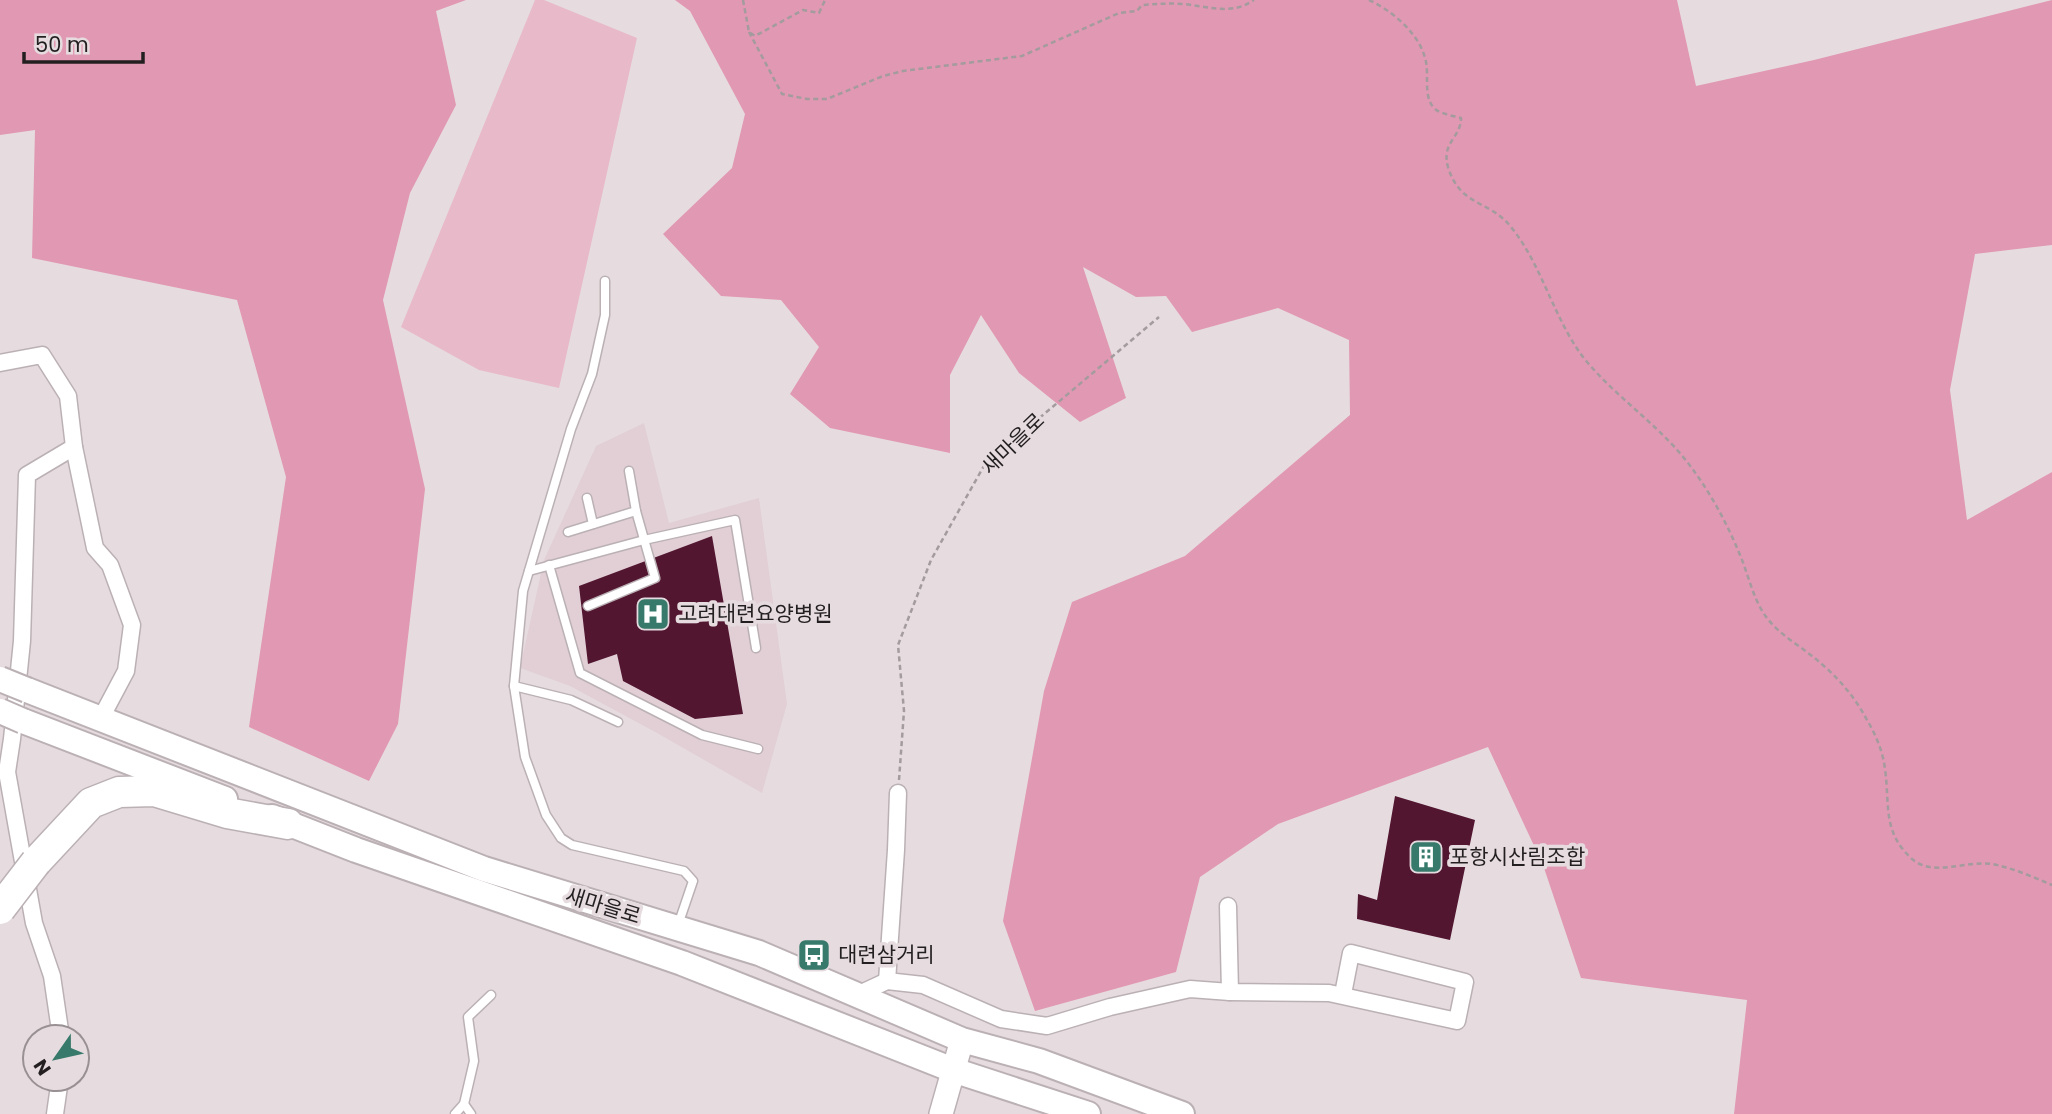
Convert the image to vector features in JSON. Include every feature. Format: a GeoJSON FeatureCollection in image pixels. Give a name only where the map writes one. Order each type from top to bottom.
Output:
{"type":"FeatureCollection","features":[{"type":"Feature","properties":{"kind":"highway"},"geometry":{"type":"LineString","coordinates":[[0,909],[36,862],[91,803],[119,792],[154,791],[227,813],[288,824]]}},
{"type":"Feature","properties":{"kind":"main road","name":"새마을로"},"geometry":{"type":"LineString","coordinates":[[0,680],[484,869],[759,953],[962,1040],[1039,1061],[1182,1114]]}},
{"type":"Feature","properties":{"kind":"main road","name":"새마을로"},"geometry":{"type":"LineString","coordinates":[[0,711],[356,850],[682,963],[953,1070],[1088,1114]]}},
{"type":"Feature","properties":{"kind":"street"},"geometry":{"type":"LineString","coordinates":[[0,363],[43,355],[68,396],[74,447],[95,548],[110,565],[132,625],[126,671],[101,719]]}},
{"type":"Feature","properties":{"kind":"street"},"geometry":{"type":"LineString","coordinates":[[59,1023],[52,976],[31,909],[7,772],[22,641],[27,475],[74,447]]}},
{"type":"Feature","properties":{"kind":"street"},"geometry":{"type":"LineString","coordinates":[[887,981],[898,793]]}},
{"type":"Feature","properties":{"kind":"street"},"geometry":{"type":"LineString","coordinates":[[1228,906],[1230,992]]}},
{"type":"Feature","properties":{"kind":"street"},"geometry":{"type":"LineString","coordinates":[[857,995],[887,981],[923,985],[1001,1019],[1047,1026],[1110,1007],[1189,989],[1343,994],[1457,1021],[1465,982],[1351,953],[1343,994]]}},
{"type":"Feature","properties":{"kind":"street"},"geometry":{"type":"LineString","coordinates":[[941,1114],[962,1040]]}},
{"type":"Feature","properties":{"kind":"street"},"geometry":{"type":"LineString","coordinates":[[55,1114],[59,1093]]}},
{"type":"Feature","properties":{"kind":"lane"},"geometry":{"type":"LineString","coordinates":[[605,281],[605,314],[592,374],[571,429],[523,591],[514,686],[525,757],[546,815],[561,838],[572,845],[684,871],[693,881],[677,928]]}},
{"type":"Feature","properties":{"kind":"lane"},"geometry":{"type":"LineString","coordinates":[[588,606],[655,578],[636,511],[629,471]]}},
{"type":"Feature","properties":{"kind":"lane"},"geometry":{"type":"LineString","coordinates":[[587,498],[593,524]]}},
{"type":"Feature","properties":{"kind":"lane"},"geometry":{"type":"LineString","coordinates":[[568,532],[636,511]]}},
{"type":"Feature","properties":{"kind":"lane"},"geometry":{"type":"LineString","coordinates":[[528,571],[644,540],[735,520],[756,648]]}},
{"type":"Feature","properties":{"kind":"lane"},"geometry":{"type":"LineString","coordinates":[[549,565],[580,673],[702,735],[758,750]]}},
{"type":"Feature","properties":{"kind":"lane"},"geometry":{"type":"LineString","coordinates":[[514,686],[571,700],[618,722]]}},
{"type":"Feature","properties":{"kind":"lane"},"geometry":{"type":"LineString","coordinates":[[455,1114],[464,1104],[474,1061],[468,1017],[491,995]]}},
{"type":"Feature","properties":{"kind":"lane"},"geometry":{"type":"LineString","coordinates":[[464,1104],[471,1114]]}},
{"type":"Feature","properties":{"kind":"path"},"geometry":{"type":"LineString","coordinates":[[743,0],[749,32],[782,94],[815,100],[837,96],[870,81],[903,71],[1022,56],[1119,13],[1137,12],[1142,5],[1183,4],[1231,9],[1243,7],[1254,0]]}},
{"type":"Feature","properties":{"kind":"path"},"geometry":{"type":"LineString","coordinates":[[749,32],[755,36],[768,31],[803,10],[819,12],[825,0]]}},
{"type":"Feature","properties":{"kind":"path"},"geometry":{"type":"LineString","coordinates":[[1369,0],[1396,17],[1420,46],[1427,65],[1429,101],[1436,111],[1461,118],[1461,127],[1448,144],[1446,156],[1459,188],[1475,203],[1495,212],[1510,225],[1520,238],[1563,325],[1583,356],[1614,390],[1667,438],[1688,463],[1734,542],[1756,598],[1768,620],[1824,666],[1860,706],[1883,758],[1889,822],[1899,845],[1910,858],[1926,868],[1990,864],[2052,885]]}},
{"type":"Feature","properties":{"kind":"path","name":"새마을로"},"geometry":{"type":"LineString","coordinates":[[898,793],[904,711],[898,645],[931,560],[985,464],[1159,317]]}},
{"type":"Feature","properties":{"kind":"shaded area"},"geometry":{"type":"Polygon","coordinates":[[[0,0],[466,0],[436,11],[456,105],[410,193],[383,300],[425,489],[398,724],[369,781],[249,727],[286,477],[237,300],[32,258],[35,130],[0,135],[0,0]]]}},
{"type":"Feature","properties":{"kind":"shaded area"},"geometry":{"type":"Polygon","coordinates":[[[535,0],[544,0],[637,38],[559,388],[479,370],[401,327],[535,0]]]}},
{"type":"Feature","properties":{"kind":"shaded area"},"geometry":{"type":"Polygon","coordinates":[[[675,0],[1677,0],[1696,86],[1814,60],[2052,0],[2052,245],[1975,254],[1950,390],[1967,520],[2052,472],[2052,1114],[1734,1114],[1747,1000],[1581,978],[1543,865],[1488,747],[1278,824],[1200,877],[1176,972],[1035,1011],[1003,921],[1044,691],[1072,602],[1185,556],[1350,415],[1349,340],[1278,308],[1192,332],[1166,296],[1136,297],[1083,267],[1126,398],[1080,422],[1019,373],[981,315],[950,375],[950,453],[830,428],[790,394],[819,347],[781,300],[721,296],[663,234],[732,168],[745,114],[690,11],[675,0]]]}},
{"type":"Feature","properties":{"kind":"shaded area","name":"고려대련요양병원"},"geometry":{"type":"Polygon","coordinates":[[[644,423],[669,523],[759,498],[787,704],[762,793],[570,686],[520,668],[544,560],[596,446],[644,423]]]}},
{"type":"Feature","properties":{"kind":"building"},"geometry":{"type":"Polygon","coordinates":[[[712,536],[743,714],[695,719],[623,681],[617,654],[588,664],[579,586],[712,536]]]}},
{"type":"Feature","properties":{"kind":"building","name":"포항시산림조합"},"geometry":{"type":"Polygon","coordinates":[[[1395,796],[1475,820],[1450,940],[1357,919],[1358,894],[1377,900],[1395,796]]]}},
{"type":"Feature","properties":{"kind":"place","name":"고려대련요양병원"},"geometry":{"type":"Point","coordinates":[653,614]}},
{"type":"Feature","properties":{"kind":"place","name":"포항시산림조합"},"geometry":{"type":"Point","coordinates":[1426,857]}},
{"type":"Feature","properties":{"kind":"place","name":"대련삼거리"},"geometry":{"type":"Point","coordinates":[814,955]}}]}
